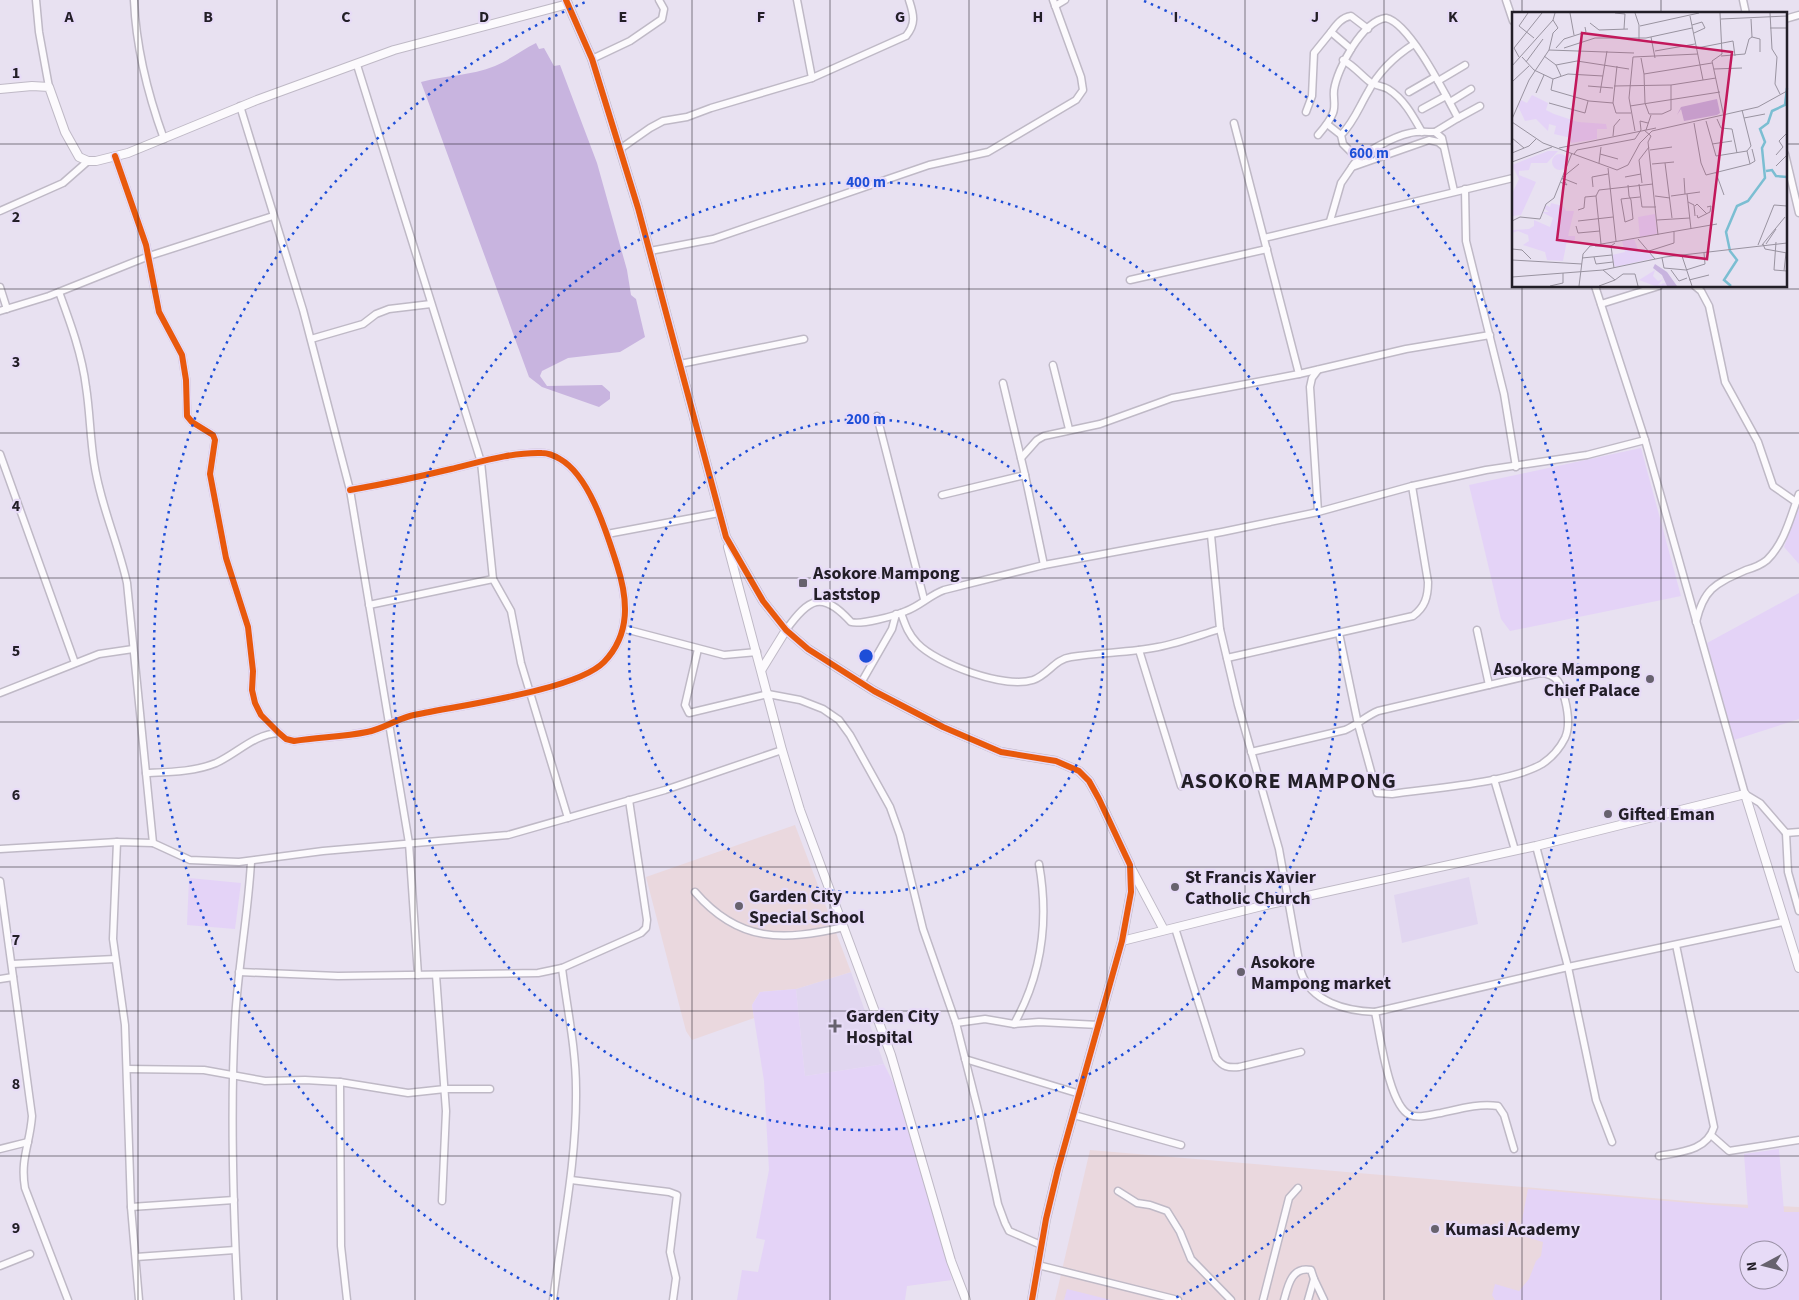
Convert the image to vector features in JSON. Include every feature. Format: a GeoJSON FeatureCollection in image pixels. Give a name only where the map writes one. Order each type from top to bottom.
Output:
{"type":"FeatureCollection","features":[{"type":"Feature","properties":{"kind":"street"},"geometry":{"type":"LineString","coordinates":[[36,0],[39,32],[49,88],[65,132],[79,157],[88,161]]}},
{"type":"Feature","properties":{"kind":"street"},"geometry":{"type":"LineString","coordinates":[[134,0],[135,21],[145,73],[164,139]]}},
{"type":"Feature","properties":{"kind":"street"},"geometry":{"type":"LineString","coordinates":[[592,59],[630,41],[662,19],[664,9],[659,0]]}},
{"type":"Feature","properties":{"kind":"street"},"geometry":{"type":"LineString","coordinates":[[797,0],[812,78]]}},
{"type":"Feature","properties":{"kind":"street"},"geometry":{"type":"LineString","coordinates":[[620,150],[650,128],[663,122],[687,117],[812,78],[906,36],[913,28],[914,15],[909,0]]}},
{"type":"Feature","properties":{"kind":"street"},"geometry":{"type":"LineString","coordinates":[[650,251],[713,239],[741,231],[929,165],[988,152],[1008,142],[1076,100],[1082,90],[1081,77],[1072,47],[1054,3],[1065,0]]}},
{"type":"Feature","properties":{"kind":"street"},"geometry":{"type":"LineString","coordinates":[[1506,0],[1512,18]]}},
{"type":"Feature","properties":{"kind":"street"},"geometry":{"type":"LineString","coordinates":[[0,211],[63,183],[88,161],[115,156],[164,139],[240,106],[394,50],[567,2],[592,59],[650,251],[782,750],[800,810],[891,1055],[951,1261],[966,1300]]}},
{"type":"Feature","properties":{"kind":"street"},"geometry":{"type":"LineString","coordinates":[[1786,19],[1799,15]]}},
{"type":"Feature","properties":{"kind":"street"},"geometry":{"type":"LineString","coordinates":[[1306,112],[1312,96],[1314,53],[1330,32],[1344,18],[1351,16],[1368,29]]}},
{"type":"Feature","properties":{"kind":"street"},"geometry":{"type":"LineString","coordinates":[[1318,135],[1327,124],[1335,107],[1334,90],[1343,60],[1368,29],[1382,18],[1390,19],[1414,44],[1458,118]]}},
{"type":"Feature","properties":{"kind":"street"},"geometry":{"type":"LineString","coordinates":[[1330,32],[1351,49]]}},
{"type":"Feature","properties":{"kind":"street"},"geometry":{"type":"LineString","coordinates":[[1341,136],[1359,112],[1372,84],[1395,56],[1414,44]]}},
{"type":"Feature","properties":{"kind":"street"},"geometry":{"type":"LineString","coordinates":[[1343,60],[1356,67],[1372,84],[1386,88],[1397,96],[1410,111],[1422,132]]}},
{"type":"Feature","properties":{"kind":"street"},"geometry":{"type":"LineString","coordinates":[[357,65],[481,462],[493,579],[507,600],[511,610],[529,691],[568,818]]}},
{"type":"Feature","properties":{"kind":"street"},"geometry":{"type":"LineString","coordinates":[[1409,92],[1465,65]]}},
{"type":"Feature","properties":{"kind":"street"},"geometry":{"type":"LineString","coordinates":[[0,89],[32,86],[49,88]]}},
{"type":"Feature","properties":{"kind":"street"},"geometry":{"type":"LineString","coordinates":[[1422,109],[1471,90]]}},
{"type":"Feature","properties":{"kind":"street"},"geometry":{"type":"LineString","coordinates":[[240,106],[311,339],[350,490],[409,843],[418,975]]}},
{"type":"Feature","properties":{"kind":"street"},"geometry":{"type":"LineString","coordinates":[[1330,221],[1341,183],[1357,158],[1400,136],[1435,132],[1480,106]]}},
{"type":"Feature","properties":{"kind":"street"},"geometry":{"type":"LineString","coordinates":[[1234,123],[1299,374]]}},
{"type":"Feature","properties":{"kind":"street"},"geometry":{"type":"LineString","coordinates":[[1327,124],[1341,136],[1343,144],[1357,158]]}},
{"type":"Feature","properties":{"kind":"street"},"geometry":{"type":"LineString","coordinates":[[1435,132],[1442,138],[1442,146],[1454,191]]}},
{"type":"Feature","properties":{"kind":"street"},"geometry":{"type":"LineString","coordinates":[[1352,167],[1429,140],[1438,142],[1442,146]]}},
{"type":"Feature","properties":{"kind":"street"},"geometry":{"type":"LineString","coordinates":[[1376,149],[1381,156]]}},
{"type":"Feature","properties":{"kind":"street"},"geometry":{"type":"LineString","coordinates":[[115,156],[149,256],[159,312],[178,348],[184,366],[187,416],[192,422],[213,435],[215,440],[210,474],[226,558],[248,628],[253,671],[252,690],[255,703],[261,715],[279,733],[286,739],[294,741],[366,732],[407,717],[529,691],[581,677],[604,662],[625,629],[626,607],[622,580],[607,534],[593,502],[574,469],[560,458],[544,453],[513,456],[350,490]]}},
{"type":"Feature","properties":{"kind":"street"},"geometry":{"type":"LineString","coordinates":[[1786,158],[1799,213]]}},
{"type":"Feature","properties":{"kind":"street"},"geometry":{"type":"LineString","coordinates":[[1264,238],[1512,178]]}},
{"type":"Feature","properties":{"kind":"street"},"geometry":{"type":"LineString","coordinates":[[1465,189],[1466,241],[1504,394],[1516,467]]}},
{"type":"Feature","properties":{"kind":"street"},"geometry":{"type":"LineString","coordinates":[[0,311],[59,292],[149,256],[273,216]]}},
{"type":"Feature","properties":{"kind":"street"},"geometry":{"type":"LineString","coordinates":[[1130,280],[1266,249]]}},
{"type":"Feature","properties":{"kind":"street"},"geometry":{"type":"LineString","coordinates":[[0,287],[7,309]]}},
{"type":"Feature","properties":{"kind":"street"},"geometry":{"type":"LineString","coordinates":[[1596,288],[1645,440],[1745,794],[1783,922],[1799,968]]}},
{"type":"Feature","properties":{"kind":"street"},"geometry":{"type":"LineString","coordinates":[[1601,304],[1653,288]]}},
{"type":"Feature","properties":{"kind":"street"},"geometry":{"type":"LineString","coordinates":[[1697,288],[1701,291],[1709,306],[1726,382],[1758,442],[1772,486],[1796,502]]}},
{"type":"Feature","properties":{"kind":"street"},"geometry":{"type":"LineString","coordinates":[[59,292],[70,323],[86,385],[94,462],[103,503],[123,564],[153,843]]}},
{"type":"Feature","properties":{"kind":"street"},"geometry":{"type":"LineString","coordinates":[[311,339],[363,324],[376,314],[389,309],[431,304]]}},
{"type":"Feature","properties":{"kind":"street"},"geometry":{"type":"LineString","coordinates":[[1021,458],[1037,440],[1044,436],[1100,424],[1172,398],[1299,374],[1406,349],[1490,336]]}},
{"type":"Feature","properties":{"kind":"street"},"geometry":{"type":"LineString","coordinates":[[680,364],[804,339]]}},
{"type":"Feature","properties":{"kind":"street"},"geometry":{"type":"LineString","coordinates":[[1053,366],[1069,430]]}},
{"type":"Feature","properties":{"kind":"street"},"geometry":{"type":"LineString","coordinates":[[1318,370],[1312,378],[1310,387],[1318,512]]}},
{"type":"Feature","properties":{"kind":"street"},"geometry":{"type":"LineString","coordinates":[[1003,383],[1044,566]]}},
{"type":"Feature","properties":{"kind":"street"},"geometry":{"type":"LineString","coordinates":[[877,416],[924,599]]}},
{"type":"Feature","properties":{"kind":"street"},"geometry":{"type":"LineString","coordinates":[[762,669],[800,610],[810,603],[820,601],[830,603],[839,608],[854,623],[899,613],[916,606],[924,599],[944,590],[1044,566],[1318,512],[1412,486],[1486,470],[1587,455],[1645,440]]}},
{"type":"Feature","properties":{"kind":"street"},"geometry":{"type":"LineString","coordinates":[[0,454],[75,662]]}},
{"type":"Feature","properties":{"kind":"street"},"geometry":{"type":"LineString","coordinates":[[942,495],[1025,475]]}},
{"type":"Feature","properties":{"kind":"street"},"geometry":{"type":"LineString","coordinates":[[1227,658],[1413,616],[1421,610],[1425,602],[1428,582],[1412,486]]}},
{"type":"Feature","properties":{"kind":"street"},"geometry":{"type":"LineString","coordinates":[[1696,624],[1701,602],[1707,592],[1724,580],[1765,562],[1778,547],[1799,494]]}},
{"type":"Feature","properties":{"kind":"street"},"geometry":{"type":"LineString","coordinates":[[607,534],[719,513]]}},
{"type":"Feature","properties":{"kind":"street"},"geometry":{"type":"LineString","coordinates":[[1210,534],[1220,629],[1278,849],[1301,972],[1310,990],[1345,1009],[1375,1012],[1568,967],[1783,922]]}},
{"type":"Feature","properties":{"kind":"street"},"geometry":{"type":"LineString","coordinates":[[726,537],[762,601],[786,630],[808,650],[861,683],[943,727],[1001,752],[1056,762],[1079,770],[1089,781],[1099,799],[1130,865],[1164,930]]}},
{"type":"Feature","properties":{"kind":"street"},"geometry":{"type":"LineString","coordinates":[[370,605],[493,579]]}},
{"type":"Feature","properties":{"kind":"street"},"geometry":{"type":"LineString","coordinates":[[899,613],[909,633],[918,644],[962,670],[986,678],[1025,682],[1044,674],[1057,663],[1070,657],[1158,647],[1220,629]]}},
{"type":"Feature","properties":{"kind":"street"},"geometry":{"type":"LineString","coordinates":[[861,683],[899,613]]}},
{"type":"Feature","properties":{"kind":"street"},"geometry":{"type":"LineString","coordinates":[[625,629],[724,655],[757,652]]}},
{"type":"Feature","properties":{"kind":"street"},"geometry":{"type":"LineString","coordinates":[[1477,630],[1490,685]]}},
{"type":"Feature","properties":{"kind":"street"},"geometry":{"type":"LineString","coordinates":[[1251,752],[1345,730],[1358,724],[1370,714],[1378,711],[1540,673],[1550,674],[1558,679],[1562,688],[1568,726],[1566,737],[1543,763],[1494,779],[1392,794],[1376,793],[1358,724],[1339,633]]}},
{"type":"Feature","properties":{"kind":"street"},"geometry":{"type":"LineString","coordinates":[[0,693],[99,654],[133,649]]}},
{"type":"Feature","properties":{"kind":"street"},"geometry":{"type":"LineString","coordinates":[[698,649],[685,705],[690,713],[768,694],[800,700],[823,709],[839,720],[850,735],[890,807],[900,835],[923,929],[956,1023],[998,1204],[1005,1223],[1010,1231],[1041,1245]]}},
{"type":"Feature","properties":{"kind":"street"},"geometry":{"type":"LineString","coordinates":[[1139,650],[1181,786]]}},
{"type":"Feature","properties":{"kind":"street"},"geometry":{"type":"LineString","coordinates":[[146,773],[190,770],[205,766],[237,752],[255,738],[266,733],[279,733]]}},
{"type":"Feature","properties":{"kind":"street"},"geometry":{"type":"LineString","coordinates":[[0,849],[117,842],[153,843],[190,860],[251,862],[323,851],[508,835],[629,800],[782,750]]}},
{"type":"Feature","properties":{"kind":"street"},"geometry":{"type":"LineString","coordinates":[[1494,779],[1515,850]]}},
{"type":"Feature","properties":{"kind":"street"},"geometry":{"type":"LineString","coordinates":[[1122,941],[1287,900],[1464,863],[1745,794],[1760,803],[1786,833],[1788,872],[1799,911]]}},
{"type":"Feature","properties":{"kind":"street"},"geometry":{"type":"LineString","coordinates":[[239,972],[291,975],[510,975],[562,968],[641,933],[646,928],[647,920],[629,800]]}},
{"type":"Feature","properties":{"kind":"street"},"geometry":{"type":"LineString","coordinates":[[1786,833],[1799,832]]}},
{"type":"Feature","properties":{"kind":"street"},"geometry":{"type":"LineString","coordinates":[[117,842],[113,939],[125,1026],[131,1207],[139,1300]]}},
{"type":"Feature","properties":{"kind":"street"},"geometry":{"type":"LineString","coordinates":[[1536,846],[1568,967],[1596,1100],[1612,1142]]}},
{"type":"Feature","properties":{"kind":"street"},"geometry":{"type":"LineString","coordinates":[[238,1300],[235,1250],[233,1074],[239,972],[251,862]]}},
{"type":"Feature","properties":{"kind":"street"},"geometry":{"type":"LineString","coordinates":[[1014,1024],[1023,1009],[1044,934],[1043,886],[1039,864]]}},
{"type":"Feature","properties":{"kind":"street"},"geometry":{"type":"LineString","coordinates":[[1032,1300],[1041,1245],[1074,1115],[1122,941],[1130,892],[1130,865]]}},
{"type":"Feature","properties":{"kind":"street"},"geometry":{"type":"LineString","coordinates":[[0,881],[32,1116],[22,1170],[25,1188],[68,1300]]}},
{"type":"Feature","properties":{"kind":"street"},"geometry":{"type":"LineString","coordinates":[[695,892],[708,907],[721,917],[736,926],[758,933],[803,936],[844,927]]}},
{"type":"Feature","properties":{"kind":"street"},"geometry":{"type":"LineString","coordinates":[[1175,928],[1216,1058],[1221,1065],[1230,1068],[1239,1067],[1301,1052]]}},
{"type":"Feature","properties":{"kind":"street"},"geometry":{"type":"LineString","coordinates":[[1659,1156],[1699,1146],[1712,1136],[1714,1128],[1676,944]]}},
{"type":"Feature","properties":{"kind":"street"},"geometry":{"type":"LineString","coordinates":[[12,964],[115,959]]}},
{"type":"Feature","properties":{"kind":"street"},"geometry":{"type":"LineString","coordinates":[[554,1300],[571,1180],[576,1088],[562,968]]}},
{"type":"Feature","properties":{"kind":"street"},"geometry":{"type":"LineString","coordinates":[[436,975],[445,1089],[442,1201]]}},
{"type":"Feature","properties":{"kind":"street"},"geometry":{"type":"LineString","coordinates":[[0,979],[13,977]]}},
{"type":"Feature","properties":{"kind":"street"},"geometry":{"type":"LineString","coordinates":[[1375,1012],[1394,1096],[1402,1110],[1412,1116],[1486,1104],[1498,1106],[1504,1115],[1514,1149]]}},
{"type":"Feature","properties":{"kind":"street"},"geometry":{"type":"LineString","coordinates":[[956,1023],[985,1019],[1014,1024],[1039,1022],[1099,1025]]}},
{"type":"Feature","properties":{"kind":"street"},"geometry":{"type":"LineString","coordinates":[[965,1059],[1080,1094]]}},
{"type":"Feature","properties":{"kind":"street"},"geometry":{"type":"LineString","coordinates":[[127,1069],[204,1070],[265,1081],[305,1080],[340,1082],[408,1093],[445,1089],[490,1089]]}},
{"type":"Feature","properties":{"kind":"street"},"geometry":{"type":"LineString","coordinates":[[340,1082],[341,1246],[347,1300]]}},
{"type":"Feature","properties":{"kind":"street"},"geometry":{"type":"LineString","coordinates":[[1074,1115],[1181,1145]]}},
{"type":"Feature","properties":{"kind":"street"},"geometry":{"type":"LineString","coordinates":[[1712,1136],[1729,1151],[1799,1140]]}},
{"type":"Feature","properties":{"kind":"street"},"geometry":{"type":"LineString","coordinates":[[0,1149],[28,1142]]}},
{"type":"Feature","properties":{"kind":"street"},"geometry":{"type":"LineString","coordinates":[[571,1180],[669,1192],[677,1195],[670,1252],[676,1278],[673,1300]]}},
{"type":"Feature","properties":{"kind":"street"},"geometry":{"type":"LineString","coordinates":[[1262,1300],[1289,1198],[1298,1188]]}},
{"type":"Feature","properties":{"kind":"street"},"geometry":{"type":"LineString","coordinates":[[1118,1191],[1137,1203],[1167,1211],[1180,1232],[1191,1259],[1231,1300]]}},
{"type":"Feature","properties":{"kind":"street"},"geometry":{"type":"LineString","coordinates":[[131,1207],[234,1200]]}},
{"type":"Feature","properties":{"kind":"street"},"geometry":{"type":"LineString","coordinates":[[136,1257],[235,1250]]}},
{"type":"Feature","properties":{"kind":"street"},"geometry":{"type":"LineString","coordinates":[[0,1266],[30,1254]]}},
{"type":"Feature","properties":{"kind":"street"},"geometry":{"type":"LineString","coordinates":[[1038,1265],[1178,1300]]}},
{"type":"Feature","properties":{"kind":"street"},"geometry":{"type":"LineString","coordinates":[[1284,1300],[1288,1285],[1296,1271],[1302,1268],[1311,1270],[1320,1300]]}},
{"type":"Feature","properties":{"kind":"street"},"geometry":{"type":"LineString","coordinates":[[1308,1300],[1314,1279]]}},
{"type":"Feature","properties":{"kind":"street"},"geometry":{"type":"LineString","coordinates":[[1314,1279],[1324,1300]]}},
{"type":"Feature","properties":{"kind":"shaded area"},"geometry":{"type":"Polygon","coordinates":[[[536,43],[539,49],[544,48],[554,66],[560,65],[597,163],[627,270],[631,295],[636,299],[645,337],[620,352],[568,358],[542,371],[540,376],[547,386],[602,385],[610,392],[610,399],[599,407],[542,387],[529,377],[421,82],[486,69],[500,64],[536,43]]]}},
{"type":"Feature","properties":{"kind":"shaded area"},"geometry":{"type":"Polygon","coordinates":[[[1641,448],[1681,596],[1510,631],[1501,619],[1469,485],[1641,448]]]}},
{"type":"Feature","properties":{"kind":"shaded area"},"geometry":{"type":"Polygon","coordinates":[[[1799,505],[1799,564],[1784,547],[1799,505]]]}},
{"type":"Feature","properties":{"kind":"shaded area"},"geometry":{"type":"Polygon","coordinates":[[[1799,593],[1799,719],[1734,740],[1707,643],[1799,593]]]}},
{"type":"Feature","properties":{"kind":"shaded area","name":"Garden City Special School"},"geometry":{"type":"Polygon","coordinates":[[[795,825],[851,972],[796,989],[760,992],[752,1005],[754,1018],[692,1040],[686,1031],[646,877],[795,825]]]}},
{"type":"Feature","properties":{"kind":"shaded area"},"geometry":{"type":"Polygon","coordinates":[[[1469,877],[1478,924],[1402,943],[1394,895],[1469,877]]]}},
{"type":"Feature","properties":{"kind":"shaded area"},"geometry":{"type":"Polygon","coordinates":[[[189,878],[241,883],[235,929],[187,925],[189,878]]]}},
{"type":"Feature","properties":{"kind":"shaded area","name":"Garden City Hospital"},"geometry":{"type":"Polygon","coordinates":[[[851,972],[884,1064],[805,1076],[796,989],[851,972]]]}},
{"type":"Feature","properties":{"kind":"shaded area"},"geometry":{"type":"Polygon","coordinates":[[[796,989],[805,1076],[884,1064],[896,1088],[952,1280],[907,1286],[905,1300],[737,1300],[742,1270],[758,1272],[765,1240],[756,1238],[769,1170],[764,1081],[752,1005],[760,992],[796,989]]]}},
{"type":"Feature","properties":{"kind":"shaded area"},"geometry":{"type":"Polygon","coordinates":[[[1779,1149],[1784,1212],[1799,1212],[1799,1300],[1495,1300],[1492,1295],[1495,1284],[1519,1291],[1529,1279],[1536,1261],[1541,1256],[1543,1242],[1519,1235],[1528,1189],[1748,1208],[1744,1154],[1779,1149]]]}},
{"type":"Feature","properties":{"kind":"shaded area","name":"Kumasi Academy"},"geometry":{"type":"Polygon","coordinates":[[[1090,1150],[1710,1203],[1799,1207],[1799,1300],[1055,1300],[1090,1150]]]}},
{"type":"Feature","properties":{"kind":"shaded area"},"geometry":{"type":"Polygon","coordinates":[[[1067,1289],[1111,1300],[1064,1300],[1067,1289]]]}},
{"type":"Feature","properties":{"kind":"cycle path"},"geometry":{"type":"LineString","coordinates":[[566,0],[592,59],[638,208],[726,537],[763,601],[786,630],[808,649],[874,691],[943,727],[1001,752],[1056,761],[1079,771],[1089,781],[1099,799],[1130,865],[1131,892],[1122,941],[1058,1169],[1046,1219],[1032,1300]]}},
{"type":"Feature","properties":{"kind":"cycle path"},"geometry":{"type":"LineString","coordinates":[[115,156],[146,245],[159,312],[182,355],[186,380],[187,416],[192,422],[213,435],[215,440],[210,474],[226,558],[248,627],[253,671],[252,690],[255,703],[261,715],[279,733],[286,739],[294,741],[367,732],[410,716],[513,696],[568,681],[589,672],[604,662],[613,651],[619,640],[625,616],[621,578],[602,522],[589,492],[571,467],[560,459],[542,453],[508,456],[414,478],[350,490]]}},
{"type":"Feature","properties":{"kind":"place","name":"Asokore Mampong Laststop"},"geometry":{"type":"Point","coordinates":[803,583]}},
{"type":"Feature","properties":{"kind":"place","name":"Asokore Mampong Chief Palace"},"geometry":{"type":"Point","coordinates":[1650,679]}},
{"type":"Feature","properties":{"kind":"place","name":"Gifted Eman"},"geometry":{"type":"Point","coordinates":[1608,814]}},
{"type":"Feature","properties":{"kind":"place","name":"St Francis Xavier Catholic Church"},"geometry":{"type":"Point","coordinates":[1175,887]}},
{"type":"Feature","properties":{"kind":"place","name":"Garden City Special School"},"geometry":{"type":"Point","coordinates":[739,906]}},
{"type":"Feature","properties":{"kind":"place","name":"Asokore Mampong market"},"geometry":{"type":"Point","coordinates":[1241,972]}},
{"type":"Feature","properties":{"kind":"place","name":"Garden City Hospital"},"geometry":{"type":"Point","coordinates":[835,1026]}},
{"type":"Feature","properties":{"kind":"place","name":"Kumasi Academy"},"geometry":{"type":"Point","coordinates":[1435,1229]}},
{"type":"Feature","properties":{"kind":"district","name":"ASOKORE MAMPONG"},"geometry":{"type":"Point","coordinates":[1289,780]}}]}
